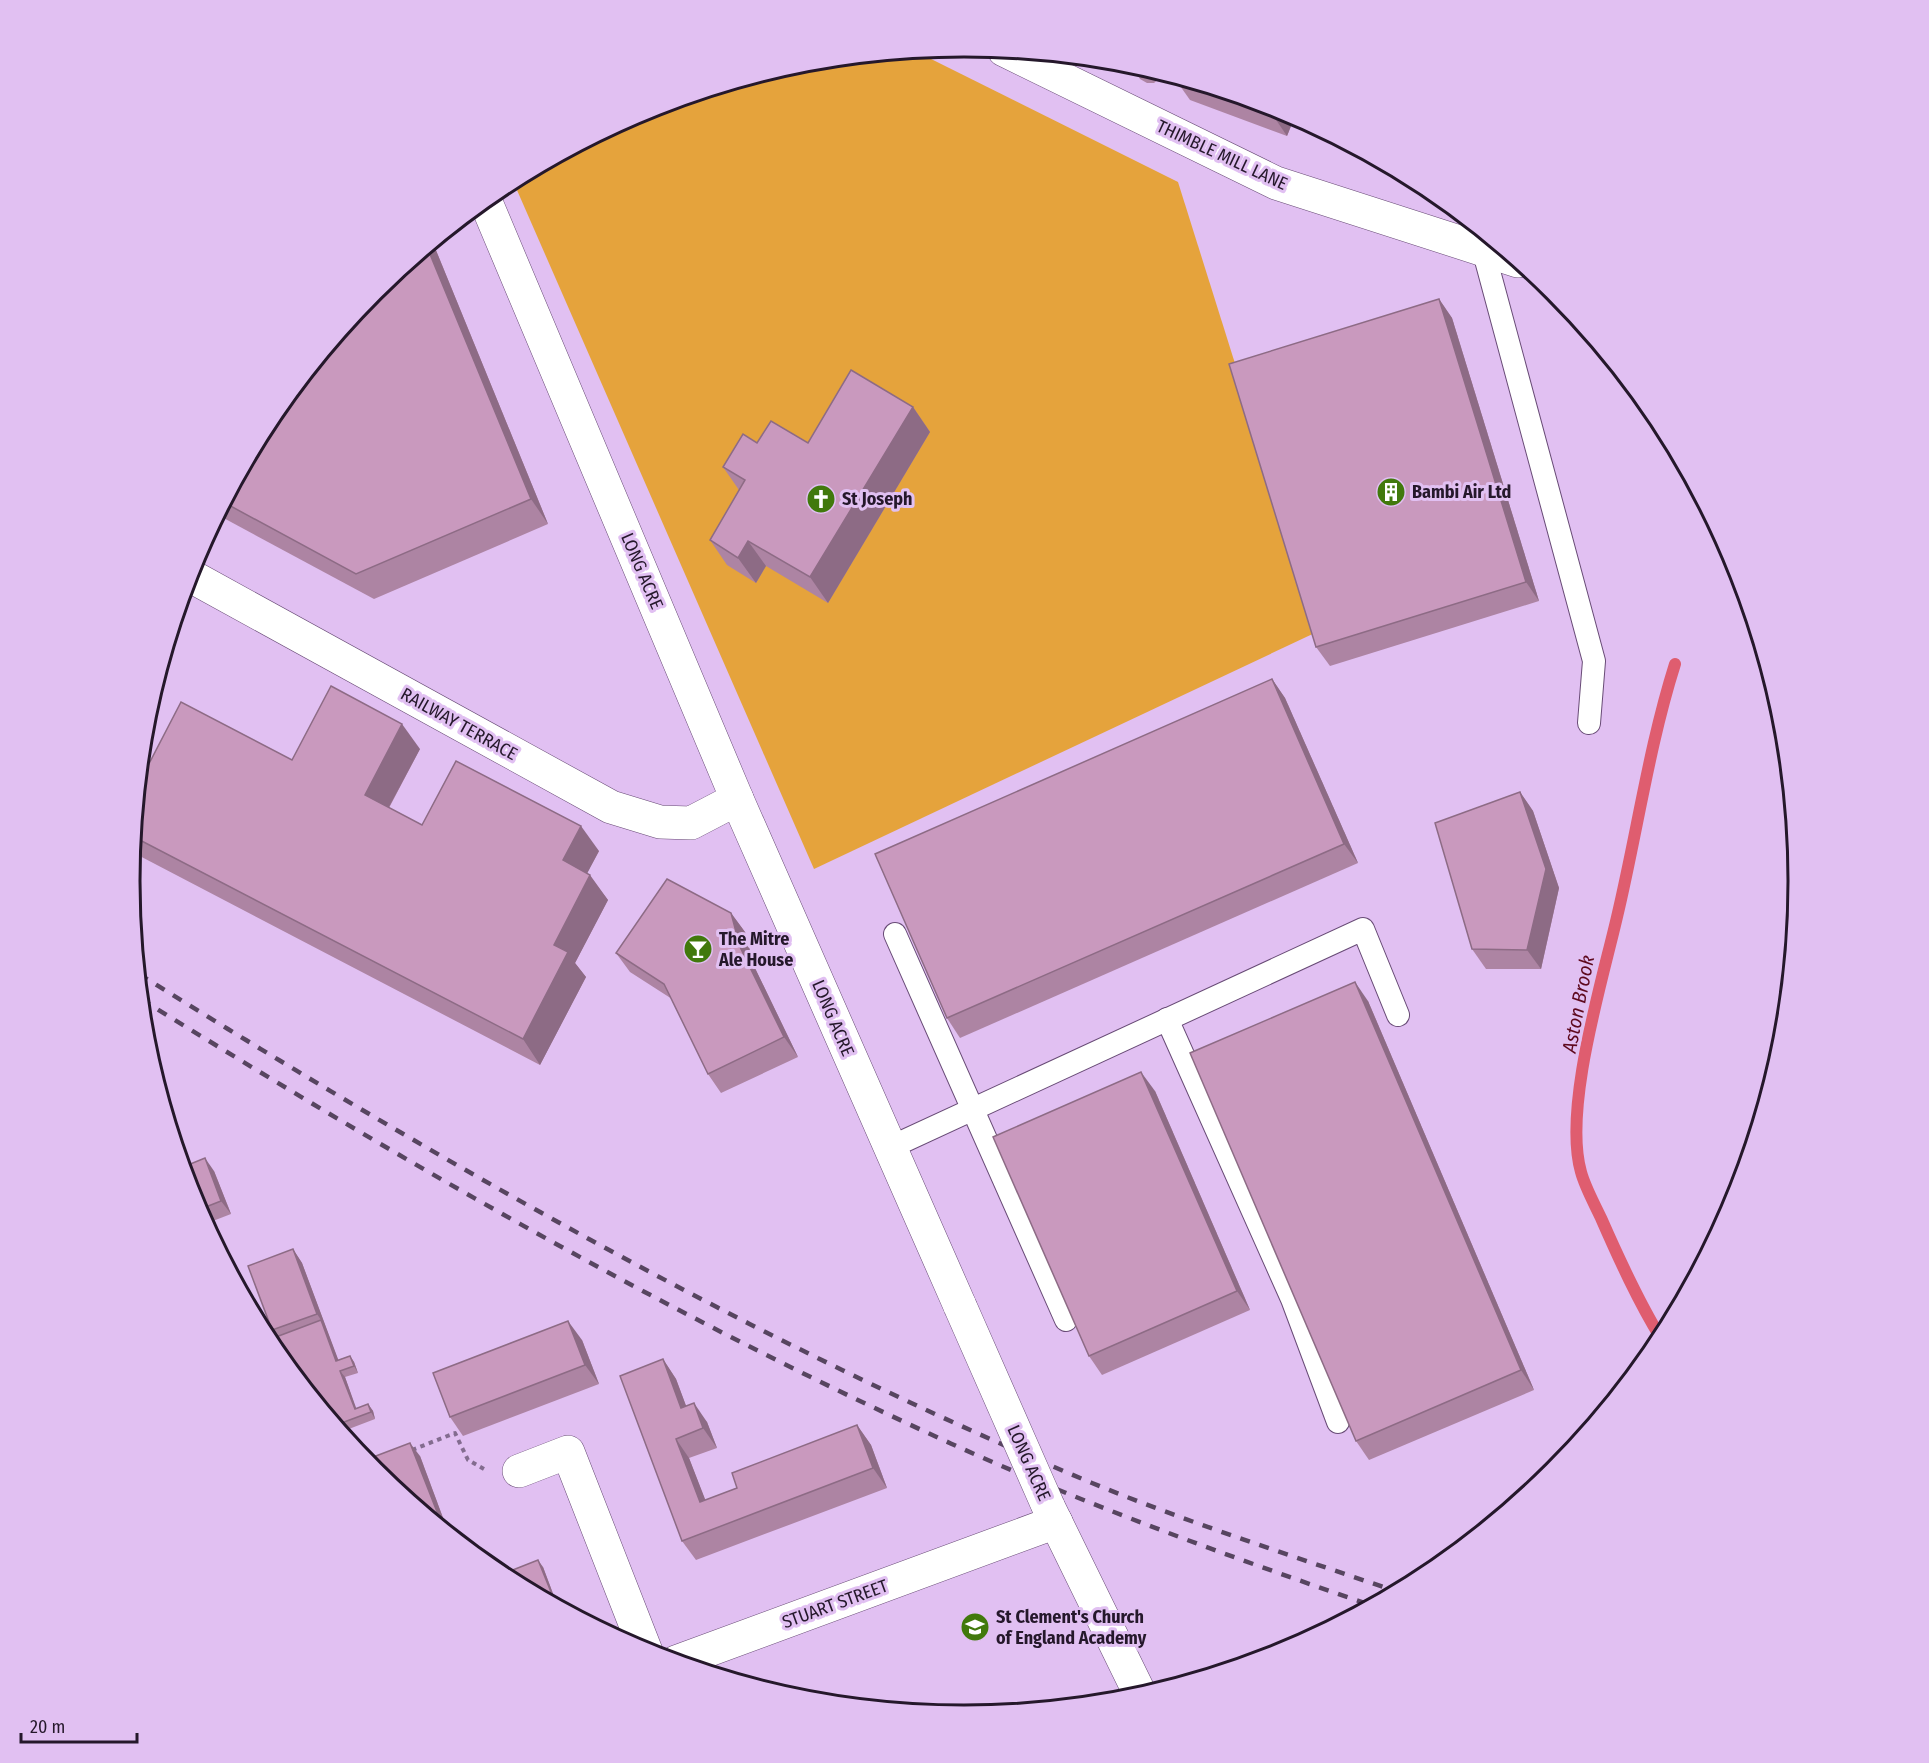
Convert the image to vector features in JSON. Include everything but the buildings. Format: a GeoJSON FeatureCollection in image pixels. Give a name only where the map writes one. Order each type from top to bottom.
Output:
{"type":"FeatureCollection","features":[{"type":"Feature","properties":{"kind":"street","name":"THIMBLE MILL LANE"},"geometry":{"type":"LineString","coordinates":[[1023,60],[1276,183],[1499,255]]}},
{"type":"Feature","properties":{"kind":"street","name":"LONG ACRE"},"geometry":{"type":"LineString","coordinates":[[489,209],[737,799],[889,1148],[1052,1514],[1137,1687]]}},
{"type":"Feature","properties":{"kind":"street","name":"RAILWAY TERRACE"},"geometry":{"type":"LineString","coordinates":[[196,584],[611,807],[660,822],[691,823],[737,799]]}},
{"type":"Feature","properties":{"kind":"street"},"geometry":{"type":"LineString","coordinates":[[519,1471],[568,1452],[642,1640]]}},
{"type":"Feature","properties":{"kind":"street","name":"STUART STREET"},"geometry":{"type":"LineString","coordinates":[[688,1658],[993,1545],[1052,1514]]}},
{"type":"Feature","properties":{"kind":"lane"},"geometry":{"type":"LineString","coordinates":[[1482,249],[1594,661],[1589,723]]}},
{"type":"Feature","properties":{"kind":"lane"},"geometry":{"type":"LineString","coordinates":[[889,1148],[1362,929],[1398,1015]]}},
{"type":"Feature","properties":{"kind":"lane"},"geometry":{"type":"LineString","coordinates":[[895,934],[1066,1320]]}},
{"type":"Feature","properties":{"kind":"lane"},"geometry":{"type":"LineString","coordinates":[[1167,1019],[1292,1299],[1338,1422]]}},
{"type":"Feature","properties":{"kind":"path"},"geometry":{"type":"LineString","coordinates":[[401,1454],[455,1433],[468,1460],[481,1469],[496,1469],[508,1465],[519,1471]]}},
{"type":"Feature","properties":{"kind":"shaded area"},"geometry":{"type":"Polygon","coordinates":[[[930,58],[1178,182],[1319,631],[814,869],[517,189],[552,167],[600,142],[699,101],[751,85],[804,73],[857,64],[930,58]]]}},
{"type":"Feature","properties":{"kind":"waterway","name":"Aston Brook"},"geometry":{"type":"LineString","coordinates":[[1656,1330],[1629,1280],[1585,1183],[1577,1146],[1577,1115],[1594,1010],[1658,726],[1675,664]]}},
{"type":"Feature","properties":{"kind":"railway"},"geometry":{"type":"LineString","coordinates":[[146,978],[370,1115],[487,1182],[605,1248],[846,1372],[1092,1483],[1206,1526],[1389,1589]]}},
{"type":"Feature","properties":{"kind":"railway"},"geometry":{"type":"LineString","coordinates":[[150,1004],[333,1116],[527,1228],[826,1385],[982,1458],[1037,1481],[1204,1546],[1364,1603]]}},
{"type":"Feature","properties":{"kind":"place","name":"Bambi Air Ltd"},"geometry":{"type":"Point","coordinates":[1391,492]}},
{"type":"Feature","properties":{"kind":"place","name":"St Joseph"},"geometry":{"type":"Point","coordinates":[821,499]}},
{"type":"Feature","properties":{"kind":"place","name":"The Mitre Ale House"},"geometry":{"type":"Point","coordinates":[698,949]}},
{"type":"Feature","properties":{"kind":"place","name":"St Clement's Church of England Academy"},"geometry":{"type":"Point","coordinates":[975,1627]}}]}
